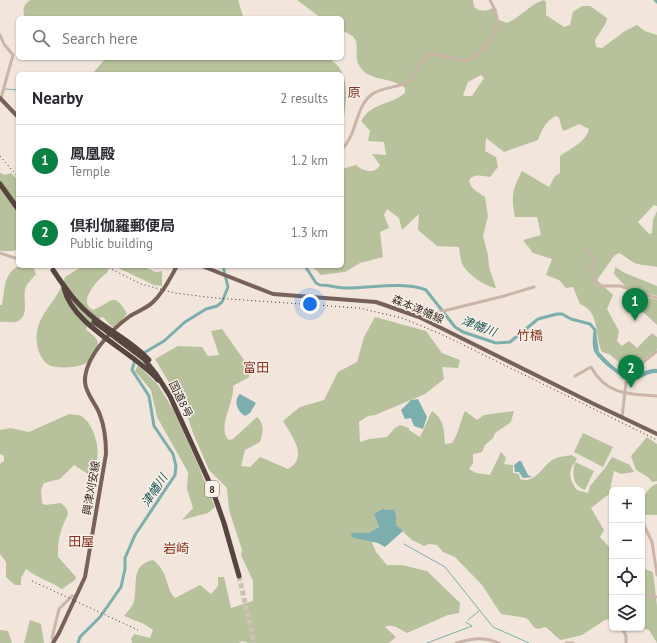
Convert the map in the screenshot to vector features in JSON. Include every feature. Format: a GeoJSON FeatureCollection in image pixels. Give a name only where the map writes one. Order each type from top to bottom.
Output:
{"type":"FeatureCollection","features":[{"type":"Feature","properties":{"kind":"highway"},"geometry":{"type":"LineString","coordinates":[[0,184],[16,206]]}},
{"type":"Feature","properties":{"kind":"highway","name":"8"},"geometry":{"type":"LineString","coordinates":[[52,268],[67,291],[81,306],[95,319],[132,344],[174,406]]}},
{"type":"Feature","properties":{"kind":"highway","name":"国道8号"},"geometry":{"type":"LineString","coordinates":[[52,268],[64,288],[79,308],[143,359],[163,384],[213,491],[239,576]]}},
{"type":"Feature","properties":{"kind":"highway"},"geometry":{"type":"LineString","coordinates":[[64,288],[71,304],[81,317],[106,339]]}},
{"type":"Feature","properties":{"kind":"highway","name":"8"},"geometry":{"type":"LineString","coordinates":[[106,339],[126,352],[143,359]]}},
{"type":"Feature","properties":{"kind":"main road"},"geometry":{"type":"LineString","coordinates":[[0,98],[16,115]]}},
{"type":"Feature","properties":{"kind":"main road"},"geometry":{"type":"LineString","coordinates":[[106,339],[128,318],[153,303],[160,295],[176,268]]}},
{"type":"Feature","properties":{"kind":"main road","name":"森本津幡線"},"geometry":{"type":"LineString","coordinates":[[206,268],[221,275],[278,295],[376,302],[419,317],[657,434]]}},
{"type":"Feature","properties":{"kind":"main road","name":"興津刈安線"},"geometry":{"type":"LineString","coordinates":[[53,642],[76,597],[88,566],[106,454],[106,440],[100,415],[89,397],[85,380],[91,356],[106,339]]}},
{"type":"Feature","properties":{"kind":"street"},"geometry":{"type":"LineString","coordinates":[[344,146],[349,140],[366,100],[376,92],[409,82],[426,56],[434,54],[467,61],[479,54],[497,24],[497,14],[490,0]]}},
{"type":"Feature","properties":{"kind":"street"},"geometry":{"type":"LineString","coordinates":[[0,35],[4,44],[13,55],[0,98]]}},
{"type":"Feature","properties":{"kind":"street"},"geometry":{"type":"LineString","coordinates":[[586,249],[593,257],[592,278],[598,286],[620,286],[657,298]]}},
{"type":"Feature","properties":{"kind":"street"},"geometry":{"type":"LineString","coordinates":[[0,253],[16,258]]}},
{"type":"Feature","properties":{"kind":"street"},"geometry":{"type":"LineString","coordinates":[[419,317],[534,287]]}},
{"type":"Feature","properties":{"kind":"street"},"geometry":{"type":"LineString","coordinates":[[622,417],[626,383],[632,373],[657,351]]}},
{"type":"Feature","properties":{"kind":"street"},"geometry":{"type":"LineString","coordinates":[[575,376],[592,367],[600,382],[624,392],[657,396]]}},
{"type":"Feature","properties":{"kind":"street"},"geometry":{"type":"LineString","coordinates":[[642,523],[652,542],[657,575]]}},
{"type":"Feature","properties":{"kind":"street"},"geometry":{"type":"LineString","coordinates":[[53,642],[52,638],[59,609],[72,596],[76,597]]}},
{"type":"Feature","properties":{"kind":"street"},"geometry":{"type":"LineString","coordinates":[[645,596],[657,597]]}},
{"type":"Feature","properties":{"kind":"street"},"geometry":{"type":"LineString","coordinates":[[624,631],[626,636],[626,643]]}},
{"type":"Feature","properties":{"kind":"street"},"geometry":{"type":"LineString","coordinates":[[456,643],[476,638],[486,638],[499,643]]}},
{"type":"Feature","properties":{"kind":"street"},"geometry":{"type":"LineString","coordinates":[[566,643],[573,643]]}},
{"type":"Feature","properties":{"kind":"green space"},"geometry":{"type":"Polygon","coordinates":[[[31,0],[238,0],[243,16],[25,16],[24,8],[26,3],[31,0]]]}},
{"type":"Feature","properties":{"kind":"green space"},"geometry":{"type":"Polygon","coordinates":[[[297,0],[473,0],[474,7],[482,11],[495,7],[497,10],[497,19],[507,23],[534,4],[544,0],[546,2],[546,15],[564,27],[570,25],[573,12],[582,6],[590,6],[607,18],[606,23],[595,40],[596,47],[602,48],[625,31],[637,25],[645,31],[657,35],[657,206],[654,205],[638,222],[649,234],[652,233],[653,220],[657,211],[657,267],[635,263],[619,253],[614,256],[597,280],[613,295],[607,309],[619,331],[617,341],[622,346],[629,341],[637,348],[652,333],[657,337],[657,349],[634,367],[626,368],[609,354],[602,352],[594,318],[587,308],[580,304],[573,287],[566,288],[559,280],[546,275],[552,259],[533,253],[523,240],[541,235],[537,217],[515,217],[513,193],[522,171],[549,187],[555,176],[560,173],[560,156],[585,138],[589,129],[579,124],[564,131],[559,118],[556,116],[547,123],[538,140],[504,152],[486,138],[485,151],[496,157],[498,167],[490,177],[473,176],[469,180],[473,188],[485,197],[488,216],[483,236],[488,255],[489,267],[496,288],[482,282],[467,271],[461,261],[459,247],[437,246],[418,230],[419,214],[402,230],[399,218],[387,209],[384,215],[389,228],[380,232],[383,257],[360,263],[345,272],[321,275],[314,268],[344,268],[344,168],[356,165],[368,171],[378,168],[380,165],[372,154],[386,155],[384,142],[368,141],[370,131],[361,121],[370,110],[405,93],[405,88],[400,85],[369,75],[361,68],[357,57],[356,42],[350,34],[344,32],[344,16],[318,16],[297,0]],[[481,75],[468,82],[463,95],[472,96],[484,78],[481,75]]]}},
{"type":"Feature","properties":{"kind":"green space"},"geometry":{"type":"Polygon","coordinates":[[[104,60],[331,60],[342,72],[94,72],[104,60]]]}},
{"type":"Feature","properties":{"kind":"green space"},"geometry":{"type":"Polygon","coordinates":[[[344,76],[346,92],[344,117],[344,76]]]}},
{"type":"Feature","properties":{"kind":"green space"},"geometry":{"type":"Polygon","coordinates":[[[0,173],[5,175],[11,173],[16,178],[16,250],[14,251],[0,251],[0,173]]]}},
{"type":"Feature","properties":{"kind":"green space"},"geometry":{"type":"Polygon","coordinates":[[[615,267],[625,273],[657,286],[657,296],[626,287],[614,274],[615,267]]]}},
{"type":"Feature","properties":{"kind":"green space"},"geometry":{"type":"Polygon","coordinates":[[[34,268],[36,274],[26,288],[25,308],[23,316],[20,320],[16,322],[0,322],[0,305],[2,305],[7,277],[14,269],[34,268]]]}},
{"type":"Feature","properties":{"kind":"green space"},"geometry":{"type":"Polygon","coordinates":[[[80,268],[108,268],[107,273],[91,290],[87,298],[88,305],[93,310],[112,300],[115,300],[123,306],[127,314],[116,327],[112,327],[103,317],[100,318],[95,326],[90,323],[86,329],[97,341],[98,344],[96,354],[91,361],[74,367],[49,365],[45,362],[39,352],[37,340],[37,329],[41,320],[56,296],[65,277],[80,268]]]}},
{"type":"Feature","properties":{"kind":"green space"},"geometry":{"type":"Polygon","coordinates":[[[118,268],[146,268],[156,272],[162,271],[162,286],[154,285],[118,268]]]}},
{"type":"Feature","properties":{"kind":"green space"},"geometry":{"type":"Polygon","coordinates":[[[626,291],[657,300],[657,325],[626,296],[626,291]]]}},
{"type":"Feature","properties":{"kind":"green space"},"geometry":{"type":"Polygon","coordinates":[[[375,317],[426,331],[442,353],[460,360],[458,368],[442,367],[444,379],[425,394],[375,415],[368,416],[359,422],[360,442],[369,439],[387,437],[400,425],[409,428],[409,430],[420,437],[432,411],[441,421],[444,430],[445,444],[452,443],[465,411],[477,420],[484,415],[514,411],[511,422],[495,433],[493,438],[485,445],[482,452],[473,454],[473,463],[469,469],[476,473],[490,475],[501,452],[506,458],[504,464],[513,465],[513,473],[519,474],[520,479],[525,480],[534,477],[552,460],[571,455],[577,458],[571,469],[571,480],[577,490],[588,493],[590,486],[612,457],[630,465],[634,472],[621,474],[614,471],[611,487],[609,487],[609,494],[591,508],[604,530],[600,537],[609,547],[609,619],[605,620],[582,635],[561,640],[545,627],[538,629],[534,627],[526,618],[501,614],[482,585],[455,557],[443,552],[437,545],[429,544],[424,546],[412,540],[396,525],[396,515],[394,510],[382,509],[374,514],[379,527],[368,533],[352,533],[372,542],[376,552],[387,565],[402,565],[427,571],[460,603],[459,613],[448,615],[407,633],[393,626],[385,627],[396,637],[389,643],[248,643],[243,641],[239,643],[132,643],[131,639],[134,634],[150,638],[153,630],[144,624],[124,616],[134,601],[136,576],[138,570],[146,562],[153,560],[158,565],[165,575],[170,590],[175,598],[200,585],[211,594],[218,586],[218,577],[224,577],[231,608],[253,601],[253,581],[241,555],[242,550],[229,510],[227,488],[209,470],[193,433],[185,409],[155,359],[178,346],[202,347],[208,356],[219,355],[211,331],[222,329],[251,370],[249,377],[233,386],[233,392],[224,429],[226,435],[229,440],[233,439],[257,417],[260,420],[263,429],[260,442],[245,450],[241,466],[250,467],[260,457],[288,469],[297,459],[298,452],[297,446],[283,421],[300,407],[324,400],[338,372],[357,362],[364,337],[375,317]]]}},
{"type":"Feature","properties":{"kind":"green space"},"geometry":{"type":"Polygon","coordinates":[[[138,365],[158,385],[173,409],[215,507],[208,513],[182,520],[193,508],[187,489],[188,472],[157,417],[151,390],[135,371],[138,365]]]}},
{"type":"Feature","properties":{"kind":"green space"},"geometry":{"type":"Polygon","coordinates":[[[69,414],[79,415],[89,423],[97,446],[98,455],[96,463],[88,474],[74,465],[60,479],[44,483],[41,490],[42,503],[45,505],[61,503],[67,509],[68,514],[61,530],[58,544],[58,557],[76,577],[75,580],[62,589],[26,569],[21,578],[21,585],[15,585],[6,577],[6,562],[0,554],[0,464],[4,461],[4,456],[0,454],[0,430],[10,428],[29,432],[69,414]]]}},
{"type":"Feature","properties":{"kind":"green space"},"geometry":{"type":"Polygon","coordinates":[[[583,433],[613,447],[603,467],[574,452],[583,433]]]}},
{"type":"Feature","properties":{"kind":"green space"},"geometry":{"type":"Polygon","coordinates":[[[647,437],[657,444],[657,481],[652,482],[648,477],[636,470],[631,456],[647,437]]]}},
{"type":"Feature","properties":{"kind":"green space"},"geometry":{"type":"Polygon","coordinates":[[[575,462],[594,471],[585,490],[575,482],[573,471],[575,462]]]}},
{"type":"Feature","properties":{"kind":"green space"},"geometry":{"type":"Polygon","coordinates":[[[657,484],[657,515],[646,515],[645,494],[657,484]]]}},
{"type":"Feature","properties":{"kind":"green space"},"geometry":{"type":"Polygon","coordinates":[[[645,569],[653,572],[657,606],[657,643],[649,630],[645,629],[645,569]]]}},
{"type":"Feature","properties":{"kind":"green space"},"geometry":{"type":"Polygon","coordinates":[[[30,620],[41,624],[44,643],[24,643],[30,620]]]}},
{"type":"Feature","properties":{"kind":"green space"},"geometry":{"type":"Polygon","coordinates":[[[0,630],[8,631],[12,643],[0,643],[0,630]]]}},
{"type":"Feature","properties":{"kind":"water"},"geometry":{"type":"Polygon","coordinates":[[[593,332],[596,332],[599,352],[615,368],[630,374],[651,369],[657,369],[657,373],[633,380],[617,374],[596,355],[593,344],[593,332]]]}},
{"type":"Feature","properties":{"kind":"water"},"geometry":{"type":"Polygon","coordinates":[[[240,394],[256,403],[250,413],[245,416],[238,409],[236,403],[240,394]]]}},
{"type":"Feature","properties":{"kind":"water"},"geometry":{"type":"Polygon","coordinates":[[[418,399],[427,417],[423,429],[414,426],[411,418],[405,419],[401,410],[411,400],[418,399]]]}},
{"type":"Feature","properties":{"kind":"water"},"geometry":{"type":"Polygon","coordinates":[[[521,461],[528,475],[532,477],[523,478],[519,472],[515,472],[514,465],[521,461]]]}},
{"type":"Feature","properties":{"kind":"water"},"geometry":{"type":"Polygon","coordinates":[[[382,509],[394,510],[396,515],[396,525],[403,531],[385,547],[378,543],[351,536],[352,533],[368,533],[379,527],[374,514],[382,509]]]}},
{"type":"Feature","properties":{"kind":"waterway"},"geometry":{"type":"LineString","coordinates":[[5,89],[16,90]]}},
{"type":"Feature","properties":{"kind":"waterway","name":"津幡川"},"geometry":{"type":"LineString","coordinates":[[142,354],[164,341],[185,322],[206,309],[217,306],[222,302],[228,287],[223,268]]}},
{"type":"Feature","properties":{"kind":"waterway","name":"津幡川"},"geometry":{"type":"LineString","coordinates":[[306,268],[316,283],[320,285],[341,288],[398,285],[418,287],[426,290],[455,327],[463,332],[496,343],[510,342],[538,319],[557,314],[562,314],[571,319],[590,324],[595,330],[595,335]]}},
{"type":"Feature","properties":{"kind":"waterway","name":"津幡川"},"geometry":{"type":"LineString","coordinates":[[78,643],[80,637],[100,617],[121,587],[125,569],[125,558],[135,535],[175,475],[176,466],[173,454],[154,426],[149,396],[132,370],[135,360]]}},
{"type":"Feature","properties":{"kind":"waterway"},"geometry":{"type":"LineString","coordinates":[[404,544],[445,567],[493,627],[529,643]]}},
{"type":"Feature","properties":{"kind":"waterway"},"geometry":{"type":"LineString","coordinates":[[468,620],[479,611]]}},
{"type":"Feature","properties":{"kind":"waterway"},"geometry":{"type":"LineString","coordinates":[[427,643],[472,626],[466,622]]}},
{"type":"Feature","properties":{"kind":"tunnel"},"geometry":{"type":"LineString","coordinates":[[239,576],[254,643]]}},
{"type":"Feature","properties":{"kind":"railway"},"geometry":{"type":"LineString","coordinates":[[0,156],[16,175]]}},
{"type":"Feature","properties":{"kind":"railway"},"geometry":{"type":"LineString","coordinates":[[109,268],[141,284],[175,293],[215,298],[359,308],[402,318],[441,334],[657,440]]}},
{"type":"Feature","properties":{"kind":"railway"},"geometry":{"type":"LineString","coordinates":[[32,581],[138,630]]}},
{"type":"Feature","properties":{"kind":"place","name":"鳳凰殿"},"geometry":{"type":"Point","coordinates":[635,321]}},
{"type":"Feature","properties":{"kind":"place","name":"倶利伽羅郵便局"},"geometry":{"type":"Point","coordinates":[631,388]}},
{"type":"Feature","properties":{"kind":"district","name":"原"},"geometry":{"type":"Point","coordinates":[354,92]}},
{"type":"Feature","properties":{"kind":"district","name":"竹橋"},"geometry":{"type":"Point","coordinates":[530,335]}},
{"type":"Feature","properties":{"kind":"district","name":"富田"},"geometry":{"type":"Point","coordinates":[256,367]}},
{"type":"Feature","properties":{"kind":"district","name":"田屋"},"geometry":{"type":"Point","coordinates":[81,541]}},
{"type":"Feature","properties":{"kind":"district","name":"岩崎"},"geometry":{"type":"Point","coordinates":[176,548]}}]}
